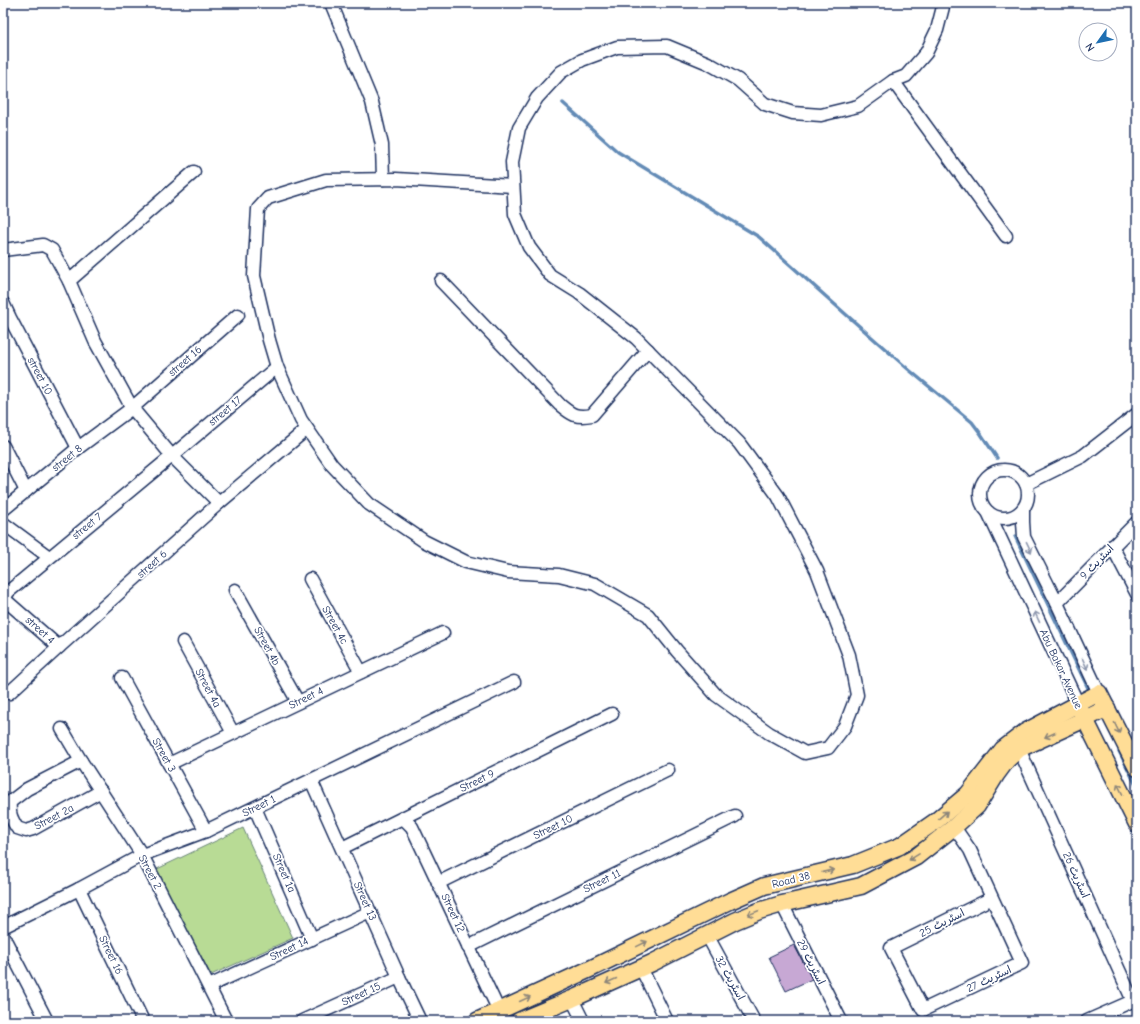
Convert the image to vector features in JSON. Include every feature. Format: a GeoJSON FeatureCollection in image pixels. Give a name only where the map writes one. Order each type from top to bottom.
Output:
{"type":"FeatureCollection","features":[{"type":"Feature","properties":{"kind":"main road","name":"Road 38"},"geometry":{"type":"LineString","coordinates":[[477,1021],[764,886],[853,865],[900,846],[936,821],[968,794],[1003,749],[1025,732],[1099,693]]}},
{"type":"Feature","properties":{"kind":"main road"},"geometry":{"type":"LineString","coordinates":[[1099,693],[1137,768]]}},
{"type":"Feature","properties":{"kind":"main road","name":"Abu Bakar Avenue"},"geometry":{"type":"LineString","coordinates":[[1078,704],[1137,824]]}},
{"type":"Feature","properties":{"kind":"main road","name":"Road 38"},"geometry":{"type":"LineString","coordinates":[[519,1021],[641,968],[735,921],[782,904],[861,886],[916,857],[977,806],[1007,760],[1019,749],[1107,708]]}},
{"type":"Feature","properties":{"kind":"street"},"geometry":{"type":"LineString","coordinates":[[331,3],[372,102],[382,145],[383,179]]}},
{"type":"Feature","properties":{"kind":"street"},"geometry":{"type":"LineString","coordinates":[[513,186],[383,179],[326,180],[268,198],[258,209],[254,276],[277,367],[301,420],[332,465],[370,504],[424,541],[466,562],[508,572],[559,575],[595,584],[648,615],[677,651],[716,695],[769,733],[805,753],[828,748],[845,726],[857,695],[849,655],[818,571],[778,496],[739,443],[636,338],[579,294],[550,275],[529,247],[515,214],[512,162],[519,128],[537,98],[561,72],[582,60],[617,47],[667,46],[708,63],[738,80],[765,104],[793,113],[821,115],[858,106],[893,81],[906,76],[926,54],[937,30],[944,3]]}},
{"type":"Feature","properties":{"kind":"street"},"geometry":{"type":"LineString","coordinates":[[893,81],[1006,236]]}},
{"type":"Feature","properties":{"kind":"street"},"geometry":{"type":"LineString","coordinates":[[69,281],[194,172]]}},
{"type":"Feature","properties":{"kind":"street"},"geometry":{"type":"LineString","coordinates":[[3,250],[43,245],[52,250],[69,281],[96,341],[132,408],[172,456],[219,503]]}},
{"type":"Feature","properties":{"kind":"street"},"geometry":{"type":"LineString","coordinates":[[441,281],[560,405],[572,415],[581,417],[592,415],[648,350]]}},
{"type":"Feature","properties":{"kind":"street","name":"street 10"},"geometry":{"type":"LineString","coordinates":[[3,302],[6,319],[78,448]]}},
{"type":"Feature","properties":{"kind":"street","name":"street 16"},"geometry":{"type":"LineString","coordinates":[[132,408],[238,315]]}},
{"type":"Feature","properties":{"kind":"street","name":"street 17"},"geometry":{"type":"LineString","coordinates":[[172,456],[277,367]]}},
{"type":"Feature","properties":{"kind":"street","name":"street 8"},"geometry":{"type":"LineString","coordinates":[[3,510],[78,448],[132,408]]}},
{"type":"Feature","properties":{"kind":"street"},"geometry":{"type":"LineString","coordinates":[[1026,484],[1083,456],[1137,414]]}},
{"type":"Feature","properties":{"kind":"street","name":"street 6"},"geometry":{"type":"LineString","coordinates":[[6,691],[58,647],[219,503],[307,429]]}},
{"type":"Feature","properties":{"kind":"street"},"geometry":{"type":"LineString","coordinates":[[3,446],[26,491]]}},
{"type":"Feature","properties":{"kind":"street","name":"street 7"},"geometry":{"type":"LineString","coordinates":[[4,598],[8,592],[49,557],[172,456]]}},
{"type":"Feature","properties":{"kind":"street"},"geometry":{"type":"LineString","coordinates":[[1002,469],[1010,470],[1022,478],[1026,484],[1028,493],[1027,502],[1023,509],[1009,517],[1002,518],[988,512],[980,500],[979,493],[984,480],[989,474],[995,471],[1002,469]]}},
{"type":"Feature","properties":{"kind":"street"},"geometry":{"type":"LineString","coordinates":[[1023,509],[1024,537],[1099,693]]}},
{"type":"Feature","properties":{"kind":"street","name":"Abu Bakar Avenue"},"geometry":{"type":"LineString","coordinates":[[988,512],[1078,704]]}},
{"type":"Feature","properties":{"kind":"street","name":"اسٹریٹ 9"},"geometry":{"type":"LineString","coordinates":[[1057,603],[1137,522]]}},
{"type":"Feature","properties":{"kind":"street"},"geometry":{"type":"LineString","coordinates":[[3,523],[49,557]]}},
{"type":"Feature","properties":{"kind":"street"},"geometry":{"type":"LineString","coordinates":[[1112,546],[1137,594]]}},
{"type":"Feature","properties":{"kind":"street","name":"Street 4c"},"geometry":{"type":"LineString","coordinates":[[310,579],[361,672]]}},
{"type":"Feature","properties":{"kind":"street","name":"Street 4b"},"geometry":{"type":"LineString","coordinates":[[235,590],[298,702]]}},
{"type":"Feature","properties":{"kind":"street","name":"street 4"},"geometry":{"type":"LineString","coordinates":[[4,598],[58,647]]}},
{"type":"Feature","properties":{"kind":"street","name":"Street 4"},"geometry":{"type":"LineString","coordinates":[[169,764],[443,633]]}},
{"type":"Feature","properties":{"kind":"street","name":"Street 4a"},"geometry":{"type":"LineString","coordinates":[[183,642],[232,733]]}},
{"type":"Feature","properties":{"kind":"street","name":"Street 3"},"geometry":{"type":"LineString","coordinates":[[122,678],[206,831]]}},
{"type":"Feature","properties":{"kind":"street","name":"Street 1"},"geometry":{"type":"LineString","coordinates":[[3,927],[79,889],[142,855],[206,831],[514,682]]}},
{"type":"Feature","properties":{"kind":"street","name":"Street 9"},"geometry":{"type":"LineString","coordinates":[[342,848],[612,714]]}},
{"type":"Feature","properties":{"kind":"street","name":"Street 2"},"geometry":{"type":"LineString","coordinates":[[62,729],[142,855],[226,1021]]}},
{"type":"Feature","properties":{"kind":"street","name":"اسٹریٹ 26"},"geometry":{"type":"LineString","coordinates":[[1019,749],[1135,1000]]}},
{"type":"Feature","properties":{"kind":"street","name":"Street 2a"},"geometry":{"type":"LineString","coordinates":[[81,761],[27,790],[10,802],[9,811],[17,828],[26,831],[33,830],[101,791]]}},
{"type":"Feature","properties":{"kind":"street","name":"Street 10"},"geometry":{"type":"LineString","coordinates":[[438,883],[668,770]]}},
{"type":"Feature","properties":{"kind":"street","name":"Street 13"},"geometry":{"type":"LineString","coordinates":[[311,780],[420,1021]]}},
{"type":"Feature","properties":{"kind":"street","name":"Street 1a"},"geometry":{"type":"LineString","coordinates":[[255,808],[312,939]]}},
{"type":"Feature","properties":{"kind":"street","name":"Street 11"},"geometry":{"type":"LineString","coordinates":[[468,947],[735,816]]}},
{"type":"Feature","properties":{"kind":"street","name":"Street 12"},"geometry":{"type":"LineString","coordinates":[[403,818],[412,827],[499,1011]]}},
{"type":"Feature","properties":{"kind":"street","name":"اسٹریٹ 27"},"geometry":{"type":"LineString","coordinates":[[891,948],[923,1010],[1022,963],[970,850],[954,826]]}},
{"type":"Feature","properties":{"kind":"street","name":"Street 16"},"geometry":{"type":"LineString","coordinates":[[79,889],[143,1021]]}},
{"type":"Feature","properties":{"kind":"street","name":"اسٹریٹ 25"},"geometry":{"type":"LineString","coordinates":[[891,948],[992,898]]}},
{"type":"Feature","properties":{"kind":"street","name":"اسٹریٹ 29"},"geometry":{"type":"LineString","coordinates":[[782,904],[841,1021]]}},
{"type":"Feature","properties":{"kind":"street","name":"Street 14"},"geometry":{"type":"LineString","coordinates":[[209,986],[370,912]]}},
{"type":"Feature","properties":{"kind":"street","name":"اسٹریٹ 32"},"geometry":{"type":"LineString","coordinates":[[707,935],[754,1021]]}},
{"type":"Feature","properties":{"kind":"street"},"geometry":{"type":"LineString","coordinates":[[3,936],[47,1021]]}},
{"type":"Feature","properties":{"kind":"street"},"geometry":{"type":"LineString","coordinates":[[641,968],[667,1021]]}},
{"type":"Feature","properties":{"kind":"street","name":"Street 15"},"geometry":{"type":"LineString","coordinates":[[302,1021],[399,977]]}},
{"type":"Feature","properties":{"kind":"street"},"geometry":{"type":"LineString","coordinates":[[572,999],[583,1021]]}},
{"type":"Feature","properties":{"kind":"street"},"geometry":{"type":"LineString","coordinates":[[1087,1021],[1135,1000]]}},
{"type":"Feature","properties":{"kind":"green space"},"geometry":{"type":"Polygon","coordinates":[[[243,828],[293,938],[211,975],[155,870],[243,828]]]}},
{"type":"Feature","properties":{"kind":"building"},"geometry":{"type":"Polygon","coordinates":[[[794,945],[812,979],[786,991],[769,957],[794,945]]]}},
{"type":"Feature","properties":{"kind":"waterway"},"geometry":{"type":"LineString","coordinates":[[563,103],[618,152],[759,237],[908,369],[972,422],[997,458]]}},
{"type":"Feature","properties":{"kind":"waterway"},"geometry":{"type":"LineString","coordinates":[[1015,536],[1088,688]]}},
{"type":"Feature","properties":{"kind":"waterway"},"geometry":{"type":"LineString","coordinates":[[1119,751],[1137,787]]}}]}
